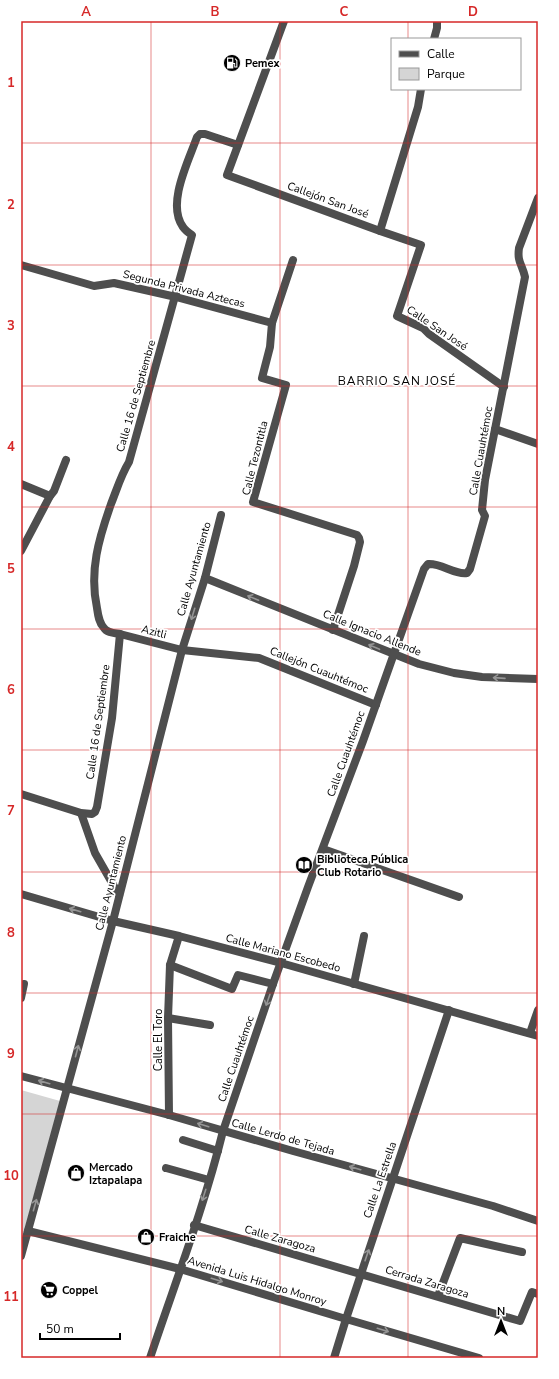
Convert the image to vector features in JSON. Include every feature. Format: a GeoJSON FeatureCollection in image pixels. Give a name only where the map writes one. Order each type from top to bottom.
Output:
{"type":"FeatureCollection","features":[{"type":"Feature","properties":{"kind":"street"},"geometry":{"type":"LineString","coordinates":[[238,145],[284,21]]}},
{"type":"Feature","properties":{"kind":"street"},"geometry":{"type":"LineString","coordinates":[[434,38],[437,21]]}},
{"type":"Feature","properties":{"kind":"street"},"geometry":{"type":"LineString","coordinates":[[380,232],[418,106],[421,90]]}},
{"type":"Feature","properties":{"kind":"street","name":"Calle 16 de Septiembre"},"geometry":{"type":"LineString","coordinates":[[81,814],[92,814],[95,812],[97,807],[112,718],[120,634],[112,633],[104,629],[99,618],[94,594],[95,562],[101,532],[122,473],[129,462],[192,235],[183,227],[179,219],[176,206],[177,195],[197,137],[200,134],[205,134],[238,145]]}},
{"type":"Feature","properties":{"kind":"street","name":"Callejón San José"},"geometry":{"type":"LineString","coordinates":[[238,145],[227,175],[380,232],[421,245]]}},
{"type":"Feature","properties":{"kind":"street","name":"Calle Cuauhtémoc"},"geometry":{"type":"LineString","coordinates":[[150,1358],[209,1180],[223,1131],[273,984],[363,741],[424,569],[428,564],[434,564],[461,574],[467,573],[470,569],[485,516],[482,510],[485,480],[525,277],[523,268],[519,263],[518,255],[538,198]]}},
{"type":"Feature","properties":{"kind":"street","name":"Calle San José"},"geometry":{"type":"LineString","coordinates":[[421,245],[397,316],[423,328],[429,334],[504,387]]}},
{"type":"Feature","properties":{"kind":"street","name":"Calle Tezontitla"},"geometry":{"type":"LineString","coordinates":[[292,260],[272,323],[270,347],[262,378],[286,385],[253,502],[357,535],[360,538],[354,566],[333,630]]}},
{"type":"Feature","properties":{"kind":"street","name":"Segunda Privada Aztecas"},"geometry":{"type":"LineString","coordinates":[[21,265],[94,286],[114,283],[176,297],[272,323]]}},
{"type":"Feature","properties":{"kind":"street"},"geometry":{"type":"LineString","coordinates":[[495,428],[538,444]]}},
{"type":"Feature","properties":{"kind":"street"},"geometry":{"type":"LineString","coordinates":[[21,551],[54,491],[66,460]]}},
{"type":"Feature","properties":{"kind":"street"},"geometry":{"type":"LineString","coordinates":[[21,484],[50,496]]}},
{"type":"Feature","properties":{"kind":"street","name":"Calle Ayuntamiento"},"geometry":{"type":"LineString","coordinates":[[21,1256],[113,920],[182,650],[205,578],[221,515]]}},
{"type":"Feature","properties":{"kind":"street","name":"Calle Ignacio Allende"},"geometry":{"type":"LineString","coordinates":[[205,578],[419,664],[454,673],[488,678],[538,679]]}},
{"type":"Feature","properties":{"kind":"street","name":"Azitli"},"geometry":{"type":"LineString","coordinates":[[120,634],[182,650]]}},
{"type":"Feature","properties":{"kind":"street","name":"Callejón Cuauhtémoc"},"geometry":{"type":"LineString","coordinates":[[182,650],[259,658],[376,705]]}},
{"type":"Feature","properties":{"kind":"street"},"geometry":{"type":"LineString","coordinates":[[21,794],[81,814],[95,853],[119,895]]}},
{"type":"Feature","properties":{"kind":"street"},"geometry":{"type":"LineString","coordinates":[[323,850],[459,897]]}},
{"type":"Feature","properties":{"kind":"street","name":"Calle Mariano Escobedo"},"geometry":{"type":"LineString","coordinates":[[21,894],[113,920],[281,963],[534,1035]]}},
{"type":"Feature","properties":{"kind":"street","name":"Calle El Toro"},"geometry":{"type":"LineString","coordinates":[[169,1115],[168,1018],[170,965],[178,936]]}},
{"type":"Feature","properties":{"kind":"street"},"geometry":{"type":"LineString","coordinates":[[354,984],[364,936]]}},
{"type":"Feature","properties":{"kind":"street"},"geometry":{"type":"LineString","coordinates":[[170,965],[232,989],[238,975],[273,984]]}},
{"type":"Feature","properties":{"kind":"street"},"geometry":{"type":"LineString","coordinates":[[21,998],[24,984]]}},
{"type":"Feature","properties":{"kind":"street","name":"Calle La Estrella"},"geometry":{"type":"LineString","coordinates":[[334,1358],[360,1273],[449,1010]]}},
{"type":"Feature","properties":{"kind":"street"},"geometry":{"type":"LineString","coordinates":[[534,1035],[538,1010]]}},
{"type":"Feature","properties":{"kind":"street"},"geometry":{"type":"LineString","coordinates":[[168,1018],[210,1025]]}},
{"type":"Feature","properties":{"kind":"street","name":"Calle Lerdo de Tejada"},"geometry":{"type":"LineString","coordinates":[[21,1076],[169,1115],[392,1179],[493,1206],[538,1221]]}},
{"type":"Feature","properties":{"kind":"street"},"geometry":{"type":"LineString","coordinates":[[183,1140],[218,1151]]}},
{"type":"Feature","properties":{"kind":"street"},"geometry":{"type":"LineString","coordinates":[[166,1168],[209,1180]]}},
{"type":"Feature","properties":{"kind":"street","name":"Calle Zaragoza"},"geometry":{"type":"LineString","coordinates":[[194,1225],[360,1273]]}},
{"type":"Feature","properties":{"kind":"street","name":"Avenida Luis Hidalgo Monroy"},"geometry":{"type":"LineString","coordinates":[[28,1231],[180,1269],[479,1358]]}},
{"type":"Feature","properties":{"kind":"street"},"geometry":{"type":"LineString","coordinates":[[438,1296],[460,1238],[522,1252]]}},
{"type":"Feature","properties":{"kind":"street","name":"Cerrada Zaragoza"},"geometry":{"type":"LineString","coordinates":[[360,1273],[520,1321],[532,1292],[538,1294]]}},
{"type":"Feature","properties":{"kind":"green space"},"geometry":{"type":"Polygon","coordinates":[[[21,1090],[60,1101],[21,1242],[21,1090]]]}},
{"type":"Feature","properties":{"kind":"place","name":"Pemex"},"geometry":{"type":"Point","coordinates":[232,63]}},
{"type":"Feature","properties":{"kind":"place","name":"Biblioteca Pública Club Rotario"},"geometry":{"type":"Point","coordinates":[304,865]}},
{"type":"Feature","properties":{"kind":"place","name":"Mercado Iztapalapa"},"geometry":{"type":"Point","coordinates":[76,1173]}},
{"type":"Feature","properties":{"kind":"place","name":"Fraiche"},"geometry":{"type":"Point","coordinates":[146,1237]}},
{"type":"Feature","properties":{"kind":"place","name":"Coppel"},"geometry":{"type":"Point","coordinates":[49,1290]}},
{"type":"Feature","properties":{"kind":"district","name":"BARRIO SAN JOSÉ"},"geometry":{"type":"Point","coordinates":[397,381]}}]}
